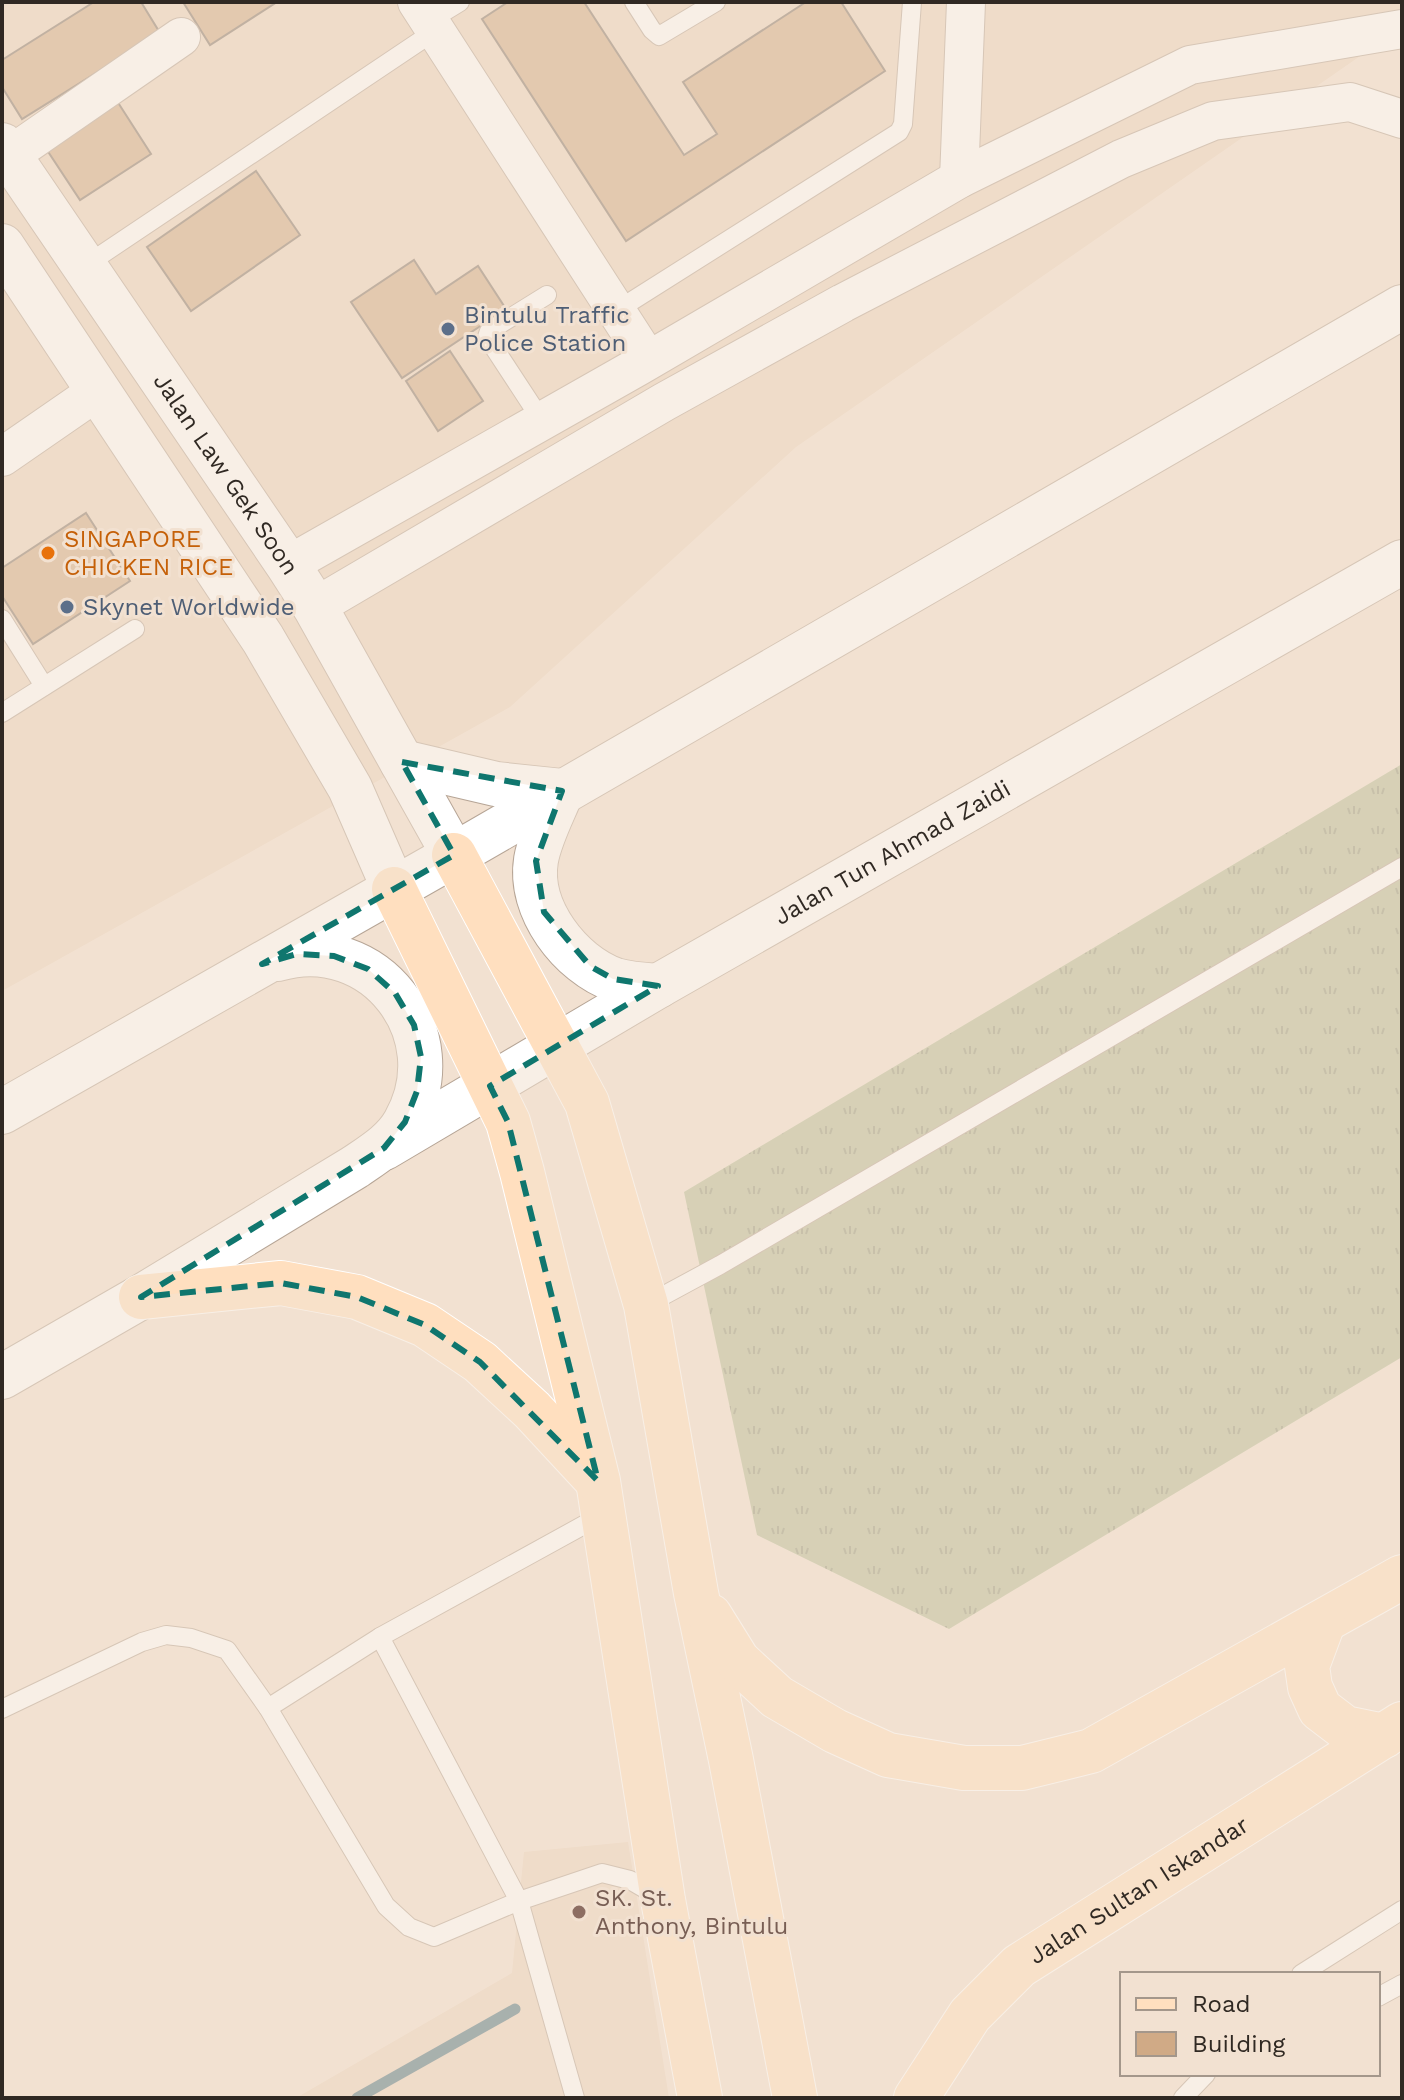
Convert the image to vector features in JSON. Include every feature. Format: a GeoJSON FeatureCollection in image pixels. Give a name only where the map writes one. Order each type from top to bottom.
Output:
{"type":"FeatureCollection","features":[{"type":"Feature","properties":{"kind":"main road","name":"Jalan Law Gek Soon"},"geometry":{"type":"LineString","coordinates":[[6,151],[315,607],[454,855]]}},
{"type":"Feature","properties":{"kind":"main road"},"geometry":{"type":"LineString","coordinates":[[2,246],[263,639],[350,788],[394,889],[508,1122],[600,1498],[663,1900],[700,2098]]}},
{"type":"Feature","properties":{"kind":"main road"},"geometry":{"type":"LineString","coordinates":[[2,1112],[454,855],[1402,307]]}},
{"type":"Feature","properties":{"kind":"main road","name":"Jalan Tun Ahmad Zaidi"},"geometry":{"type":"LineString","coordinates":[[2,1377],[141,1297],[384,1148],[658,986],[1402,562]]}},
{"type":"Feature","properties":{"kind":"main road"},"geometry":{"type":"LineString","coordinates":[[402,762],[496,784],[562,791]]}},
{"type":"Feature","properties":{"kind":"main road"},"geometry":{"type":"LineString","coordinates":[[562,791],[536,861],[537,887],[544,912],[566,945],[590,966],[613,979],[658,986]]}},
{"type":"Feature","properties":{"kind":"main road"},"geometry":{"type":"LineString","coordinates":[[454,855],[587,1103],[646,1305],[696,1593],[795,2098]]}},
{"type":"Feature","properties":{"kind":"main road"},"geometry":{"type":"LineString","coordinates":[[262,964],[297,954],[334,956],[368,969],[395,993],[414,1025],[421,1057],[417,1091],[405,1122],[384,1148]]}},
{"type":"Feature","properties":{"kind":"main road"},"geometry":{"type":"LineString","coordinates":[[141,1297],[281,1283],[357,1297],[425,1325],[480,1362],[532,1410],[600,1498]]}},
{"type":"Feature","properties":{"kind":"main road"},"geometry":{"type":"LineString","coordinates":[[696,1593],[738,1661],[777,1697],[835,1731],[888,1755],[964,1768],[1022,1768],[1091,1751],[1402,1577]]}},
{"type":"Feature","properties":{"kind":"main road"},"geometry":{"type":"LineString","coordinates":[[1323,1623],[1307,1666],[1310,1687],[1320,1709],[1345,1728],[1393,1730]]}},
{"type":"Feature","properties":{"kind":"main road","name":"Jalan Sultan Iskandar"},"geometry":{"type":"LineString","coordinates":[[916,2098],[970,2015],[1019,1966],[1393,1730]]}},
{"type":"Feature","properties":{"kind":"street"},"geometry":{"type":"LineString","coordinates":[[959,179],[966,2]]}},
{"type":"Feature","properties":{"kind":"street"},"geometry":{"type":"LineString","coordinates":[[435,14],[616,311],[644,363],[645,389],[655,400],[664,402]]}},
{"type":"Feature","properties":{"kind":"street"},"geometry":{"type":"LineString","coordinates":[[288,565],[644,363],[959,179],[1190,65],[1402,29]]}},
{"type":"Feature","properties":{"kind":"street"},"geometry":{"type":"LineString","coordinates":[[6,151],[181,37]]}},
{"type":"Feature","properties":{"kind":"street"},"geometry":{"type":"LineString","coordinates":[[315,607],[664,402],[843,303],[1121,159],[1213,121],[1350,102],[1402,119]]}},
{"type":"Feature","properties":{"kind":"street"},"geometry":{"type":"LineString","coordinates":[[2,457],[99,390]]}},
{"type":"Feature","properties":{"kind":"lane"},"geometry":{"type":"LineString","coordinates":[[634,2],[659,36],[716,2]]}},
{"type":"Feature","properties":{"kind":"lane"},"geometry":{"type":"LineString","coordinates":[[616,311],[899,132],[903,124],[912,2]]}},
{"type":"Feature","properties":{"kind":"lane"},"geometry":{"type":"LineString","coordinates":[[83,267],[435,14]]}},
{"type":"Feature","properties":{"kind":"lane"},"geometry":{"type":"LineString","coordinates":[[542,421],[487,337],[489,331],[547,295]]}},
{"type":"Feature","properties":{"kind":"lane"},"geometry":{"type":"LineString","coordinates":[[2,619],[44,686]]}},
{"type":"Feature","properties":{"kind":"lane"},"geometry":{"type":"LineString","coordinates":[[2,713],[135,629]]}},
{"type":"Feature","properties":{"kind":"lane"},"geometry":{"type":"LineString","coordinates":[[646,1305],[720,1265],[1402,867]]}},
{"type":"Feature","properties":{"kind":"lane"},"geometry":{"type":"LineString","coordinates":[[268,1708],[600,1498]]}},
{"type":"Feature","properties":{"kind":"lane"},"geometry":{"type":"LineString","coordinates":[[2,1709],[142,1642],[166,1635],[191,1638],[227,1650],[268,1708],[386,1906],[409,1927],[434,1937],[519,1901],[602,1873],[630,1880],[663,1900]]}},
{"type":"Feature","properties":{"kind":"lane"},"geometry":{"type":"LineString","coordinates":[[380,1637],[519,1901],[575,2098]]}},
{"type":"Feature","properties":{"kind":"lane"},"geometry":{"type":"LineString","coordinates":[[1305,1972],[1402,1910]]}},
{"type":"Feature","properties":{"kind":"lane"},"geometry":{"type":"LineString","coordinates":[[1380,1996],[1402,1984]]}},
{"type":"Feature","properties":{"kind":"lane"},"geometry":{"type":"LineString","coordinates":[[1183,2098],[1204,2076]]}},
{"type":"Feature","properties":{"kind":"highlighted area"},"geometry":{"type":"Polygon","coordinates":[[[402,762],[562,791],[536,861],[544,912],[590,966],[613,979],[658,986],[490,1086],[508,1122],[598,1481],[480,1362],[425,1325],[357,1297],[281,1283],[141,1297],[384,1148],[405,1122],[417,1091],[421,1057],[414,1025],[395,993],[368,969],[334,956],[297,954],[262,964],[454,855],[402,762]]]}},
{"type":"Feature","properties":{"kind":"shaded area"},"geometry":{"type":"Polygon","coordinates":[[[2,2],[1402,2],[1402,27],[796,447],[510,707],[2,991],[2,2]]]}},
{"type":"Feature","properties":{"kind":"shaded area","name":"SK. St. Anthony, Bintulu"},"geometry":{"type":"Polygon","coordinates":[[[628,1842],[669,2098],[296,2098],[512,1973],[524,1852],[628,1842]]]}},
{"type":"Feature","properties":{"kind":"green space"},"geometry":{"type":"Polygon","coordinates":[[[1402,764],[1402,1357],[949,1629],[757,1535],[684,1192],[1402,764]]]}},
{"type":"Feature","properties":{"kind":"building"},"geometry":{"type":"Polygon","coordinates":[[[94,2],[141,2],[160,33],[22,119],[2,87],[2,60],[94,2]]]}},
{"type":"Feature","properties":{"kind":"building"},"geometry":{"type":"Polygon","coordinates":[[[183,2],[277,2],[210,45],[183,2]]]}},
{"type":"Feature","properties":{"kind":"building"},"geometry":{"type":"Polygon","coordinates":[[[508,2],[584,2],[684,155],[717,134],[683,82],[806,2],[841,2],[885,71],[626,241],[482,19],[508,2]]]}},
{"type":"Feature","properties":{"kind":"building"},"geometry":{"type":"Polygon","coordinates":[[[117,101],[151,154],[80,200],[45,147],[117,101]]]}},
{"type":"Feature","properties":{"kind":"building"},"geometry":{"type":"Polygon","coordinates":[[[256,171],[300,235],[191,311],[147,247],[256,171]]]}},
{"type":"Feature","properties":{"kind":"building"},"geometry":{"type":"Polygon","coordinates":[[[414,260],[436,294],[478,266],[506,309],[402,378],[351,302],[414,260]]]}},
{"type":"Feature","properties":{"kind":"building"},"geometry":{"type":"Polygon","coordinates":[[[450,351],[483,401],[438,431],[406,381],[450,351]]]}},
{"type":"Feature","properties":{"kind":"building"},"geometry":{"type":"Polygon","coordinates":[[[86,513],[130,581],[33,644],[2,596],[2,568],[86,513]]]}},
{"type":"Feature","properties":{"kind":"waterway"},"geometry":{"type":"LineString","coordinates":[[357,2098],[515,2009]]}},
{"type":"Feature","properties":{"kind":"place","name":"Bintulu Traffic Police Station"},"geometry":{"type":"Point","coordinates":[448,329]}},
{"type":"Feature","properties":{"kind":"place","name":"SINGAPORE CHICKEN RICE"},"geometry":{"type":"Point","coordinates":[48,553]}},
{"type":"Feature","properties":{"kind":"place","name":"Skynet Worldwide"},"geometry":{"type":"Point","coordinates":[67,607]}},
{"type":"Feature","properties":{"kind":"place","name":"SK. St. Anthony, Bintulu"},"geometry":{"type":"Point","coordinates":[579,1912]}}]}
